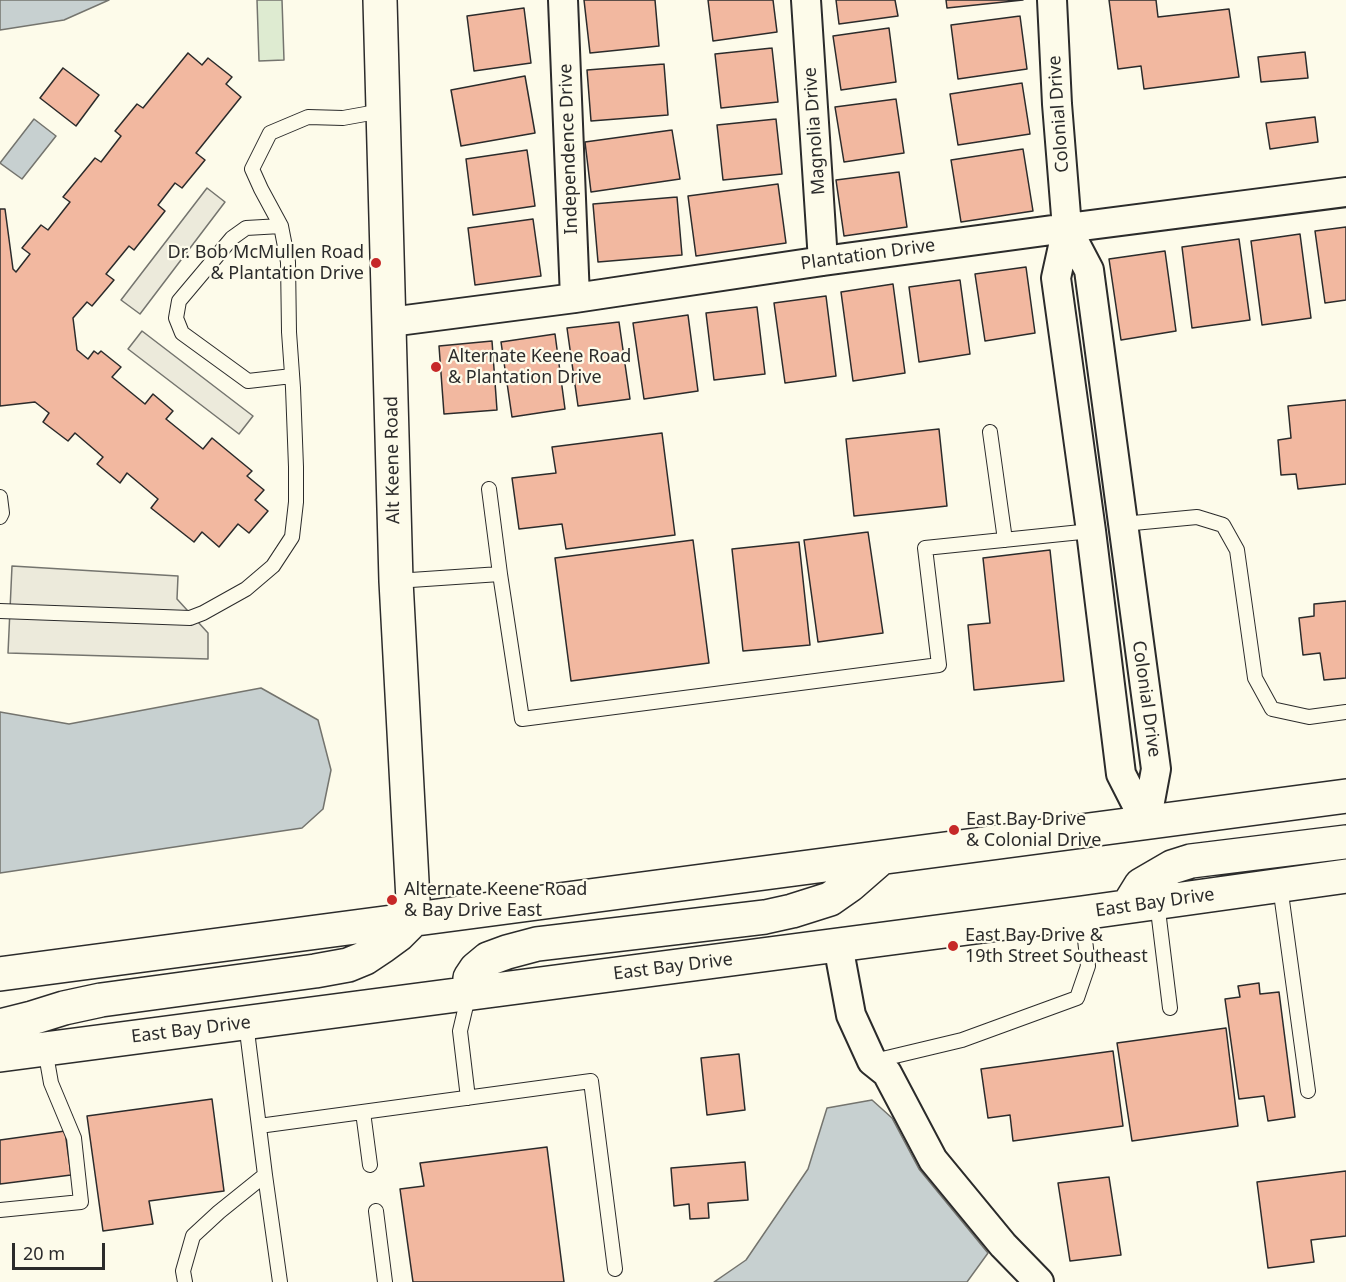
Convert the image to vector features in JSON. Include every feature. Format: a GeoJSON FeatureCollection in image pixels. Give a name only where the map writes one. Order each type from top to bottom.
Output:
{"type":"FeatureCollection","features":[{"type":"Feature","properties":{"kind":"main road","name":"Alt Keene Road"},"geometry":{"type":"LineString","coordinates":[[380,0],[396,581],[414,919]]}},
{"type":"Feature","properties":{"kind":"main road"},"geometry":{"type":"LineString","coordinates":[[0,974],[1346,796]]}},
{"type":"Feature","properties":{"kind":"main road"},"geometry":{"type":"LineString","coordinates":[[1142,904],[1141,885],[1172,867],[1191,861],[1346,842]]}},
{"type":"Feature","properties":{"kind":"main road"},"geometry":{"type":"LineString","coordinates":[[469,993],[470,978],[476,969],[488,959],[507,952],[537,944],[765,917],[792,911],[830,899],[881,858]]}},
{"type":"Feature","properties":{"kind":"main road","name":"East Bay Drive"},"geometry":{"type":"LineString","coordinates":[[0,1055],[1082,913],[1346,876]]}},
{"type":"Feature","properties":{"kind":"main road"},"geometry":{"type":"LineString","coordinates":[[0,1026],[100,999],[348,965],[365,958],[383,946],[414,919]]}},
{"type":"Feature","properties":{"kind":"street","name":"Independence Drive"},"geometry":{"type":"LineString","coordinates":[[563,0],[575,298]]}},
{"type":"Feature","properties":{"kind":"street","name":"Magnolia Drive"},"geometry":{"type":"LineString","coordinates":[[806,0],[824,261]]}},
{"type":"Feature","properties":{"kind":"street","name":"Colonial Drive"},"geometry":{"type":"LineString","coordinates":[[1052,0],[1057,104],[1067,228],[1056,278],[1091,531],[1121,774],[1146,823]]}},
{"type":"Feature","properties":{"kind":"street","name":"Plantation Drive"},"geometry":{"type":"LineString","coordinates":[[390,322],[575,298],[824,261],[1346,192]]}},
{"type":"Feature","properties":{"kind":"street","name":"Colonial Drive"},"geometry":{"type":"LineString","coordinates":[[1067,228],[1089,270],[1156,769],[1146,823]]}},
{"type":"Feature","properties":{"kind":"street"},"geometry":{"type":"LineString","coordinates":[[838,945],[851,1015],[872,1061],[886,1073],[933,1160],[1003,1245],[1039,1282]]}},
{"type":"Feature","properties":{"kind":"lane"},"geometry":{"type":"LineString","coordinates":[[0,611],[190,618],[203,614],[246,589],[273,566],[292,537],[296,502],[288,262],[281,226],[252,169],[270,133],[308,117],[343,118],[383,111]]}},
{"type":"Feature","properties":{"kind":"lane"},"geometry":{"type":"LineString","coordinates":[[281,226],[246,228],[232,238],[179,301],[176,318],[182,333],[248,381],[292,376]]}},
{"type":"Feature","properties":{"kind":"lane"},"geometry":{"type":"LineString","coordinates":[[990,432],[1005,540]]}},
{"type":"Feature","properties":{"kind":"lane"},"geometry":{"type":"LineString","coordinates":[[489,489],[522,719],[939,665],[925,548],[1091,531]]}},
{"type":"Feature","properties":{"kind":"lane"},"geometry":{"type":"LineString","coordinates":[[0,497],[2,513],[0,517]]}},
{"type":"Feature","properties":{"kind":"lane"},"geometry":{"type":"LineString","coordinates":[[1123,524],[1197,517],[1223,525],[1238,550],[1255,678],[1272,709],[1309,717],[1346,712]]}},
{"type":"Feature","properties":{"kind":"lane"},"geometry":{"type":"LineString","coordinates":[[396,581],[501,574]]}},
{"type":"Feature","properties":{"kind":"lane"},"geometry":{"type":"LineString","coordinates":[[1280,886],[1308,1091]]}},
{"type":"Feature","properties":{"kind":"lane"},"geometry":{"type":"LineString","coordinates":[[1142,904],[1170,1008]]}},
{"type":"Feature","properties":{"kind":"lane"},"geometry":{"type":"LineString","coordinates":[[872,1061],[962,1040],[1077,998],[1088,966],[1082,913]]}},
{"type":"Feature","properties":{"kind":"lane"},"geometry":{"type":"LineString","coordinates":[[468,1098],[459,1031],[469,993]]}},
{"type":"Feature","properties":{"kind":"lane"},"geometry":{"type":"LineString","coordinates":[[246,1023],[279,1282]]}},
{"type":"Feature","properties":{"kind":"lane"},"geometry":{"type":"LineString","coordinates":[[0,1210],[81,1202],[75,1138],[51,1083],[45,1049]]}},
{"type":"Feature","properties":{"kind":"lane"},"geometry":{"type":"LineString","coordinates":[[259,1126],[591,1081],[615,1269]]}},
{"type":"Feature","properties":{"kind":"lane"},"geometry":{"type":"LineString","coordinates":[[363,1112],[370,1165]]}},
{"type":"Feature","properties":{"kind":"lane"},"geometry":{"type":"LineString","coordinates":[[185,1282],[183,1271],[193,1236],[265,1175]]}},
{"type":"Feature","properties":{"kind":"lane"},"geometry":{"type":"LineString","coordinates":[[376,1211],[385,1282]]}},
{"type":"Feature","properties":{"kind":"green space"},"geometry":{"type":"Polygon","coordinates":[[[257,0],[282,0],[284,60],[259,61],[257,0]]]}},
{"type":"Feature","properties":{"kind":"shaded area"},"geometry":{"type":"Polygon","coordinates":[[[0,0],[109,0],[64,20],[0,30],[0,0]]]}},
{"type":"Feature","properties":{"kind":"shaded area"},"geometry":{"type":"Polygon","coordinates":[[[34,119],[56,136],[22,179],[0,163],[34,119]]]}},
{"type":"Feature","properties":{"kind":"shaded area"},"geometry":{"type":"Polygon","coordinates":[[[207,188],[225,202],[140,314],[121,300],[207,188]]]}},
{"type":"Feature","properties":{"kind":"shaded area"},"geometry":{"type":"Polygon","coordinates":[[[142,331],[253,416],[239,434],[128,349],[142,331]]]}},
{"type":"Feature","properties":{"kind":"shaded area"},"geometry":{"type":"Polygon","coordinates":[[[12,566],[178,576],[177,599],[208,633],[208,659],[8,653],[12,566]]]}},
{"type":"Feature","properties":{"kind":"shaded area"},"geometry":{"type":"Polygon","coordinates":[[[261,688],[318,720],[331,770],[323,809],[302,828],[0,873],[0,712],[69,724],[261,688]]]}},
{"type":"Feature","properties":{"kind":"shaded area"},"geometry":{"type":"Polygon","coordinates":[[[872,1100],[892,1118],[919,1169],[988,1253],[967,1282],[714,1282],[746,1260],[808,1169],[827,1108],[872,1100]]]}},
{"type":"Feature","properties":{"kind":"building"},"geometry":{"type":"Polygon","coordinates":[[[584,0],[655,0],[659,46],[590,53],[584,0]]]}},
{"type":"Feature","properties":{"kind":"building"},"geometry":{"type":"Polygon","coordinates":[[[708,0],[773,0],[777,32],[713,41],[708,0]]]}},
{"type":"Feature","properties":{"kind":"building"},"geometry":{"type":"Polygon","coordinates":[[[836,0],[895,0],[898,16],[839,24],[836,0]]]}},
{"type":"Feature","properties":{"kind":"building"},"geometry":{"type":"Polygon","coordinates":[[[946,0],[1023,0],[947,8],[946,0]]]}},
{"type":"Feature","properties":{"kind":"building"},"geometry":{"type":"Polygon","coordinates":[[[1109,0],[1156,0],[1158,17],[1229,9],[1239,77],[1144,89],[1141,66],[1118,69],[1109,0]]]}},
{"type":"Feature","properties":{"kind":"building"},"geometry":{"type":"Polygon","coordinates":[[[524,8],[531,63],[474,71],[467,16],[524,8]]]}},
{"type":"Feature","properties":{"kind":"building"},"geometry":{"type":"Polygon","coordinates":[[[1020,16],[1027,69],[958,79],[951,25],[1020,16]]]}},
{"type":"Feature","properties":{"kind":"building"},"geometry":{"type":"Polygon","coordinates":[[[889,28],[896,82],[841,90],[833,36],[889,28]]]}},
{"type":"Feature","properties":{"kind":"building"},"geometry":{"type":"Polygon","coordinates":[[[772,48],[778,102],[721,108],[715,54],[772,48]]]}},
{"type":"Feature","properties":{"kind":"building"},"geometry":{"type":"Polygon","coordinates":[[[1305,52],[1308,78],[1261,82],[1258,57],[1305,52]]]}},
{"type":"Feature","properties":{"kind":"building"},"geometry":{"type":"Polygon","coordinates":[[[188,53],[202,65],[208,58],[232,77],[226,84],[241,97],[196,153],[205,160],[182,188],[175,183],[158,205],[165,211],[134,250],[129,246],[106,274],[114,280],[92,306],[87,302],[73,318],[77,350],[88,359],[94,351],[98,354],[101,351],[121,367],[112,377],[145,404],[153,394],[173,411],[166,419],[203,449],[212,438],[252,471],[247,476],[264,490],[255,500],[268,511],[249,533],[238,524],[219,547],[202,532],[194,542],[151,508],[158,499],[127,473],[120,483],[97,464],[103,457],[75,433],[68,441],[43,422],[49,413],[35,402],[0,406],[0,209],[5,209],[13,269],[16,272],[30,254],[22,248],[41,225],[48,230],[70,202],[63,197],[95,158],[101,162],[121,136],[115,131],[137,104],[143,108],[188,53]]]}},
{"type":"Feature","properties":{"kind":"building"},"geometry":{"type":"Polygon","coordinates":[[[664,64],[668,115],[591,121],[587,70],[664,64]]]}},
{"type":"Feature","properties":{"kind":"building"},"geometry":{"type":"Polygon","coordinates":[[[63,68],[99,95],[76,126],[40,98],[63,68]]]}},
{"type":"Feature","properties":{"kind":"building"},"geometry":{"type":"Polygon","coordinates":[[[525,76],[535,133],[461,146],[451,90],[525,76]]]}},
{"type":"Feature","properties":{"kind":"building"},"geometry":{"type":"Polygon","coordinates":[[[1022,83],[1030,134],[958,145],[950,94],[1022,83]]]}},
{"type":"Feature","properties":{"kind":"building"},"geometry":{"type":"Polygon","coordinates":[[[896,99],[904,153],[844,162],[835,107],[896,99]]]}},
{"type":"Feature","properties":{"kind":"building"},"geometry":{"type":"Polygon","coordinates":[[[1315,117],[1318,142],[1270,149],[1266,123],[1315,117]]]}},
{"type":"Feature","properties":{"kind":"building"},"geometry":{"type":"Polygon","coordinates":[[[776,119],[782,174],[723,180],[717,125],[776,119]]]}},
{"type":"Feature","properties":{"kind":"building"},"geometry":{"type":"Polygon","coordinates":[[[672,130],[680,179],[591,192],[585,142],[672,130]]]}},
{"type":"Feature","properties":{"kind":"building"},"geometry":{"type":"Polygon","coordinates":[[[1023,149],[1033,211],[961,222],[951,160],[1023,149]]]}},
{"type":"Feature","properties":{"kind":"building"},"geometry":{"type":"Polygon","coordinates":[[[527,150],[535,206],[473,215],[466,159],[527,150]]]}},
{"type":"Feature","properties":{"kind":"building"},"geometry":{"type":"Polygon","coordinates":[[[899,172],[907,227],[844,236],[836,180],[899,172]]]}},
{"type":"Feature","properties":{"kind":"building"},"geometry":{"type":"Polygon","coordinates":[[[778,184],[786,243],[696,256],[688,196],[778,184]]]}},
{"type":"Feature","properties":{"kind":"building"},"geometry":{"type":"Polygon","coordinates":[[[677,197],[682,255],[598,262],[593,204],[677,197]]]}},
{"type":"Feature","properties":{"kind":"building"},"geometry":{"type":"Polygon","coordinates":[[[533,219],[541,276],[475,285],[468,228],[533,219]]]}},
{"type":"Feature","properties":{"kind":"building"},"geometry":{"type":"Polygon","coordinates":[[[1346,227],[1346,300],[1325,303],[1315,231],[1346,227]]]}},
{"type":"Feature","properties":{"kind":"building"},"geometry":{"type":"Polygon","coordinates":[[[1300,234],[1311,318],[1262,325],[1251,241],[1300,234]]]}},
{"type":"Feature","properties":{"kind":"building"},"geometry":{"type":"Polygon","coordinates":[[[1239,239],[1250,320],[1192,328],[1182,247],[1239,239]]]}},
{"type":"Feature","properties":{"kind":"building"},"geometry":{"type":"Polygon","coordinates":[[[1165,251],[1176,331],[1121,340],[1109,259],[1165,251]]]}},
{"type":"Feature","properties":{"kind":"building"},"geometry":{"type":"Polygon","coordinates":[[[1026,267],[1035,333],[985,341],[975,274],[1026,267]]]}},
{"type":"Feature","properties":{"kind":"building"},"geometry":{"type":"Polygon","coordinates":[[[960,280],[970,354],[919,362],[909,287],[960,280]]]}},
{"type":"Feature","properties":{"kind":"building"},"geometry":{"type":"Polygon","coordinates":[[[893,284],[905,373],[853,381],[841,292],[893,284]]]}},
{"type":"Feature","properties":{"kind":"building"},"geometry":{"type":"Polygon","coordinates":[[[826,296],[836,376],[785,383],[774,303],[826,296]]]}},
{"type":"Feature","properties":{"kind":"building"},"geometry":{"type":"Polygon","coordinates":[[[757,307],[765,374],[714,380],[706,313],[757,307]]]}},
{"type":"Feature","properties":{"kind":"building"},"geometry":{"type":"Polygon","coordinates":[[[688,315],[698,391],[644,399],[633,323],[688,315]]]}},
{"type":"Feature","properties":{"kind":"building"},"geometry":{"type":"Polygon","coordinates":[[[619,322],[630,399],[578,406],[567,328],[619,322]]]}},
{"type":"Feature","properties":{"kind":"building"},"geometry":{"type":"Polygon","coordinates":[[[555,334],[565,409],[512,417],[501,342],[555,334]]]}},
{"type":"Feature","properties":{"kind":"building"},"geometry":{"type":"Polygon","coordinates":[[[492,341],[497,410],[444,414],[439,346],[492,341]]]}},
{"type":"Feature","properties":{"kind":"building"},"geometry":{"type":"Polygon","coordinates":[[[1346,400],[1346,484],[1298,489],[1296,474],[1281,475],[1278,440],[1291,438],[1288,406],[1346,400]]]}},
{"type":"Feature","properties":{"kind":"building"},"geometry":{"type":"Polygon","coordinates":[[[939,429],[947,506],[854,516],[846,439],[939,429]]]}},
{"type":"Feature","properties":{"kind":"building"},"geometry":{"type":"Polygon","coordinates":[[[662,433],[675,535],[566,549],[562,524],[519,529],[512,478],[556,473],[552,447],[662,433]]]}},
{"type":"Feature","properties":{"kind":"building"},"geometry":{"type":"Polygon","coordinates":[[[868,532],[883,633],[818,642],[804,540],[868,532]]]}},
{"type":"Feature","properties":{"kind":"building"},"geometry":{"type":"Polygon","coordinates":[[[693,540],[709,663],[571,681],[555,558],[693,540]]]}},
{"type":"Feature","properties":{"kind":"building"},"geometry":{"type":"Polygon","coordinates":[[[799,542],[810,645],[743,651],[732,549],[799,542]]]}},
{"type":"Feature","properties":{"kind":"building"},"geometry":{"type":"Polygon","coordinates":[[[1050,550],[1064,681],[974,690],[968,625],[990,623],[983,558],[1050,550]]]}},
{"type":"Feature","properties":{"kind":"building"},"geometry":{"type":"Polygon","coordinates":[[[1346,601],[1346,678],[1324,680],[1320,653],[1303,655],[1299,618],[1314,616],[1314,604],[1346,601]]]}},
{"type":"Feature","properties":{"kind":"building"},"geometry":{"type":"Polygon","coordinates":[[[1259,983],[1260,994],[1279,992],[1295,1117],[1268,1121],[1264,1096],[1239,1099],[1225,999],[1240,997],[1238,986],[1259,983]]]}},
{"type":"Feature","properties":{"kind":"building"},"geometry":{"type":"Polygon","coordinates":[[[1226,1028],[1238,1126],[1132,1141],[1117,1043],[1226,1028]]]}},
{"type":"Feature","properties":{"kind":"building"},"geometry":{"type":"Polygon","coordinates":[[[1113,1051],[1123,1126],[1013,1141],[1010,1115],[988,1118],[981,1069],[1113,1051]]]}},
{"type":"Feature","properties":{"kind":"building"},"geometry":{"type":"Polygon","coordinates":[[[739,1054],[745,1110],[707,1115],[701,1058],[739,1054]]]}},
{"type":"Feature","properties":{"kind":"building"},"geometry":{"type":"Polygon","coordinates":[[[212,1099],[224,1191],[149,1201],[153,1224],[103,1231],[87,1116],[212,1099]]]}},
{"type":"Feature","properties":{"kind":"building"},"geometry":{"type":"Polygon","coordinates":[[[65,1131],[71,1175],[0,1184],[0,1140],[65,1131]]]}},
{"type":"Feature","properties":{"kind":"building"},"geometry":{"type":"Polygon","coordinates":[[[547,1147],[564,1282],[413,1282],[400,1189],[424,1186],[420,1163],[547,1147]]]}},
{"type":"Feature","properties":{"kind":"building"},"geometry":{"type":"Polygon","coordinates":[[[745,1162],[748,1200],[708,1203],[709,1218],[690,1219],[689,1204],[674,1206],[671,1168],[745,1162]]]}},
{"type":"Feature","properties":{"kind":"building"},"geometry":{"type":"Polygon","coordinates":[[[1346,1171],[1346,1236],[1311,1240],[1314,1262],[1268,1268],[1257,1182],[1346,1171]]]}},
{"type":"Feature","properties":{"kind":"building"},"geometry":{"type":"Polygon","coordinates":[[[1109,1177],[1121,1255],[1070,1261],[1058,1183],[1109,1177]]]}},
{"type":"Feature","properties":{"kind":"place","name":"Dr. Bob McMullen Road & Plantation Drive"},"geometry":{"type":"Point","coordinates":[376,263]}},
{"type":"Feature","properties":{"kind":"place","name":"Alternate Keene Road & Plantation Drive"},"geometry":{"type":"Point","coordinates":[436,367]}},
{"type":"Feature","properties":{"kind":"place","name":"East Bay Drive & Colonial Drive"},"geometry":{"type":"Point","coordinates":[954,830]}},
{"type":"Feature","properties":{"kind":"place","name":"Alternate Keene Road & Bay Drive East"},"geometry":{"type":"Point","coordinates":[392,900]}},
{"type":"Feature","properties":{"kind":"place","name":"East Bay Drive & 19th Street Southeast"},"geometry":{"type":"Point","coordinates":[953,946]}}]}
